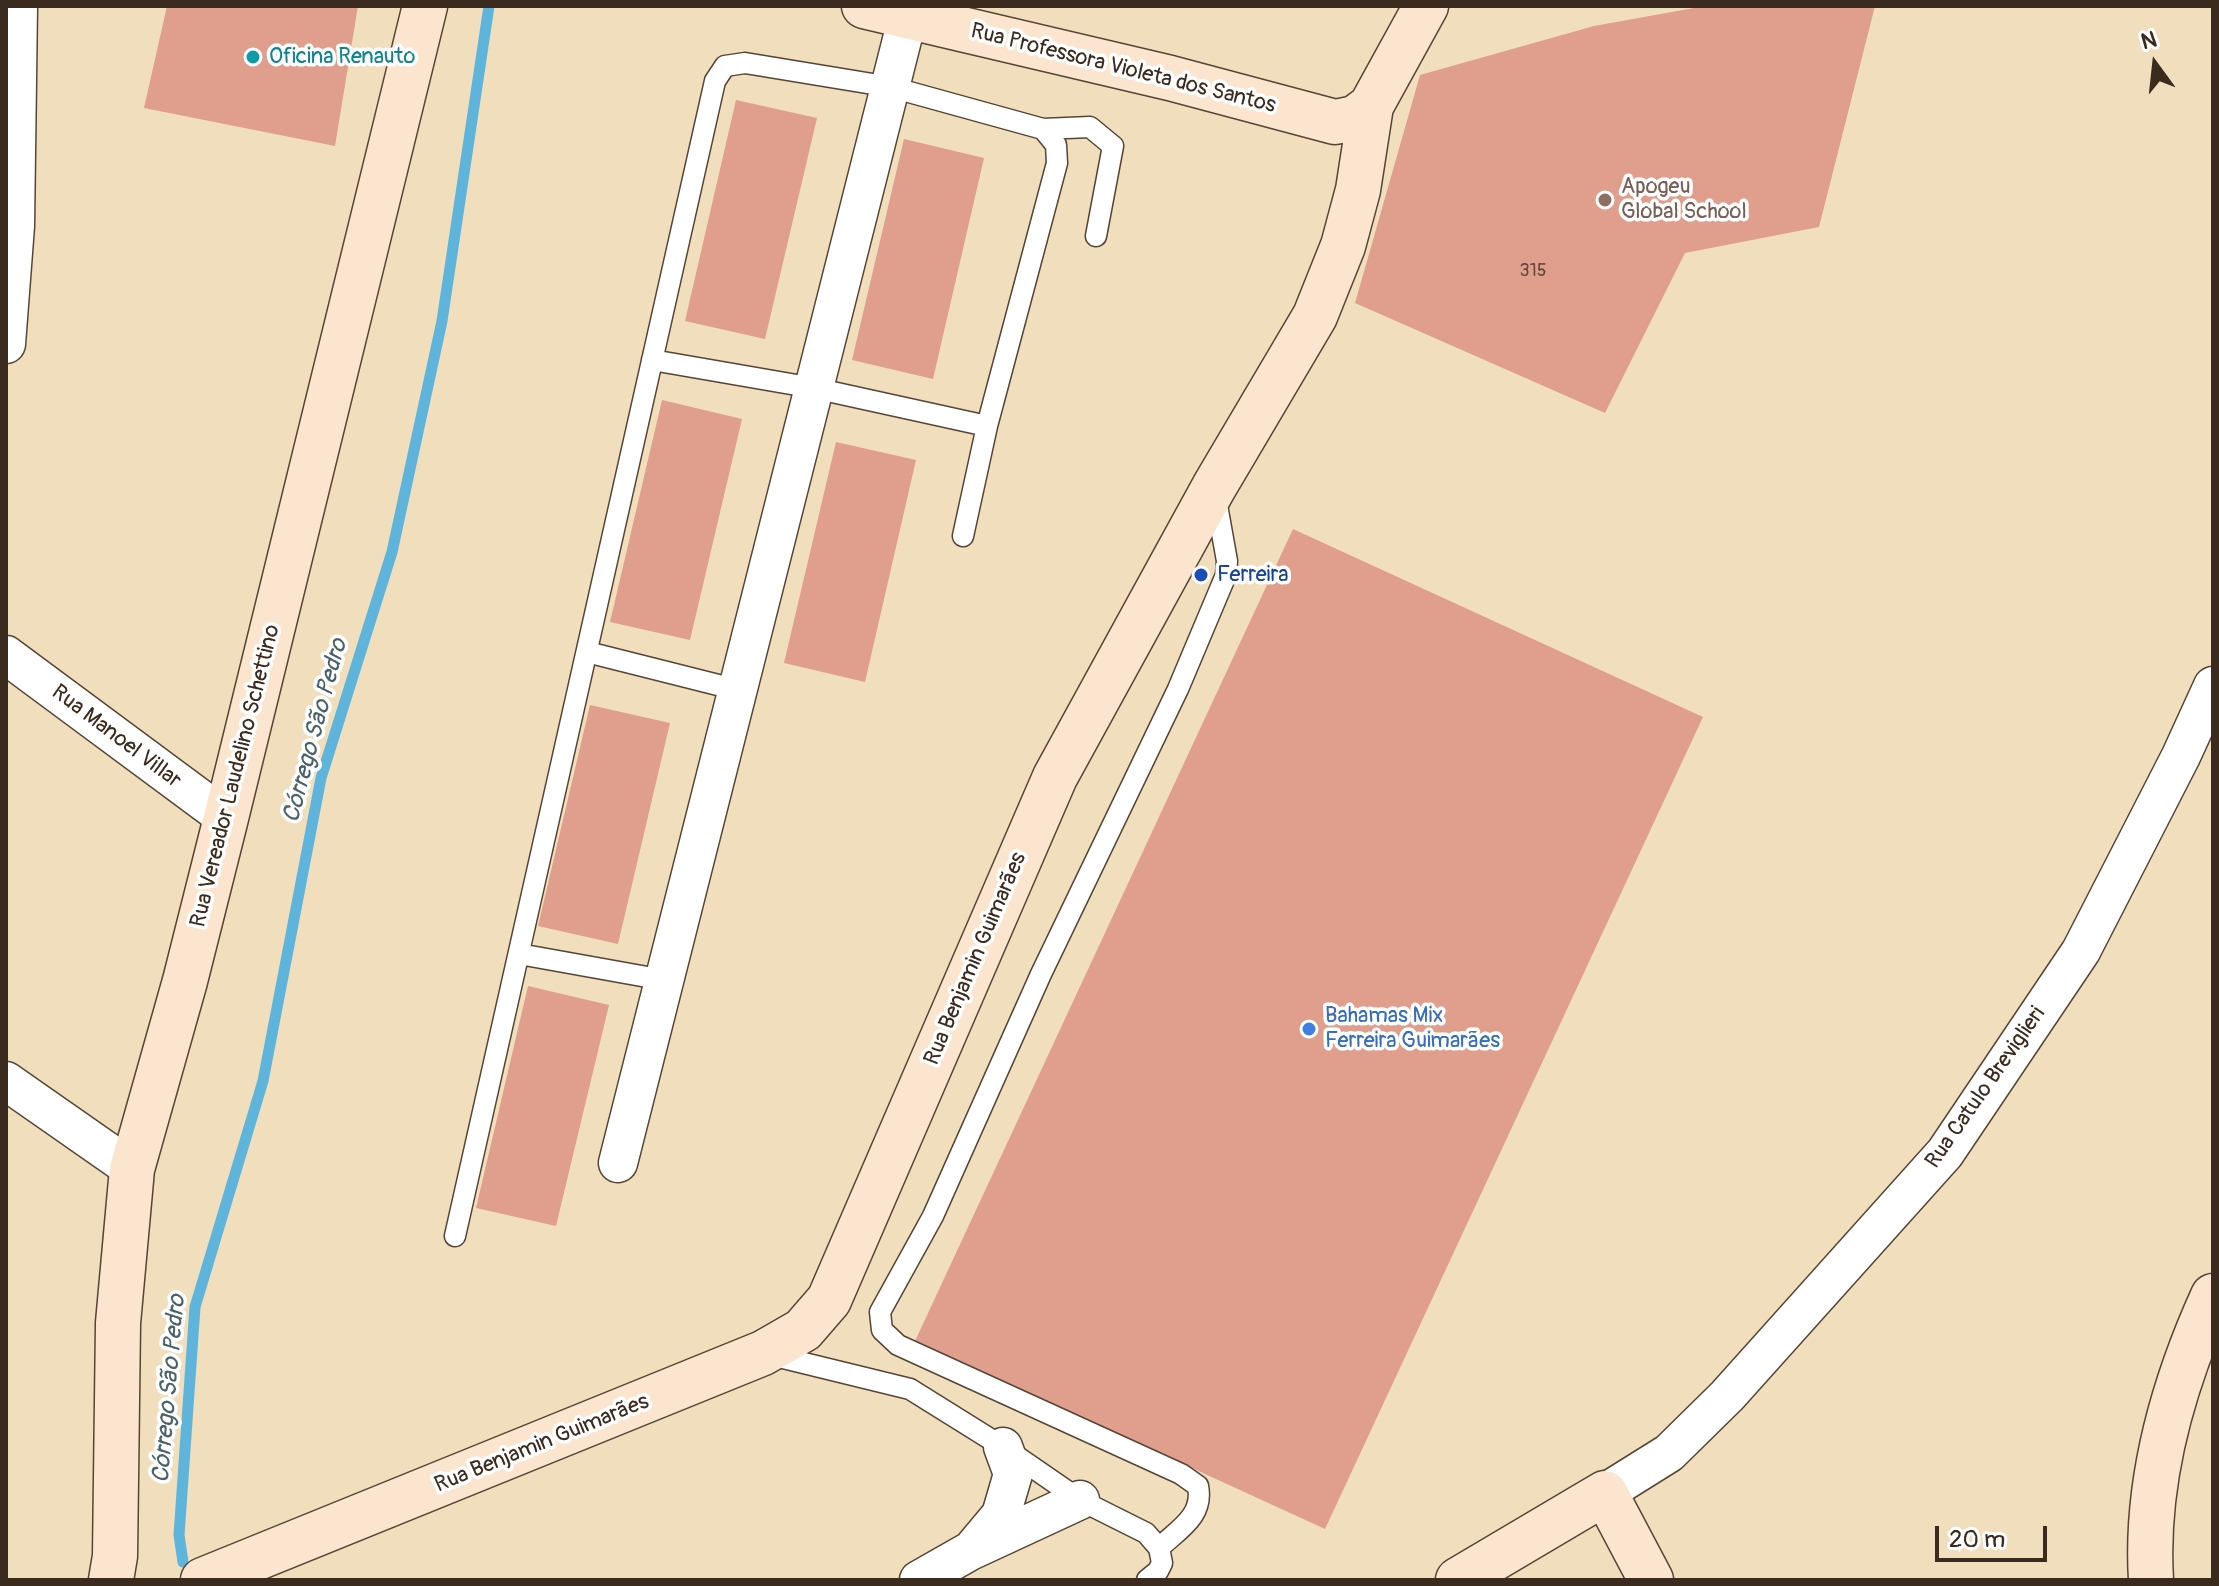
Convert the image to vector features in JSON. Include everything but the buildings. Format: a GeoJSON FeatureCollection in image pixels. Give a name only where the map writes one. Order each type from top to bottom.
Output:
{"type":"FeatureCollection","features":[{"type":"Feature","properties":{"kind":"street"},"geometry":{"type":"LineString","coordinates":[[6,344],[18,6]]}},
{"type":"Feature","properties":{"kind":"street","name":"Rua Vereador Laudelino Schettino"},"geometry":{"type":"LineString","coordinates":[[120,1572],[118,1323],[132,1169],[185,981],[425,6]]}},
{"type":"Feature","properties":{"kind":"street","name":"Rua Professora Violeta dos Santos"},"geometry":{"type":"LineString","coordinates":[[864,6],[1170,78],[1353,114]]}},
{"type":"Feature","properties":{"kind":"street","name":"Rua Benjamin Guimarães"},"geometry":{"type":"LineString","coordinates":[[223,1572],[763,1353],[803,1330],[829,1300],[1055,777],[1214,487],[1315,316],[1343,246],[1359,176],[1353,114],[1426,6]]}},
{"type":"Feature","properties":{"kind":"street"},"geometry":{"type":"LineString","coordinates":[[618,1163],[908,16]]}},
{"type":"Feature","properties":{"kind":"street","name":"Rua Manoel Villar"},"geometry":{"type":"LineString","coordinates":[[6,655],[226,818]]}},
{"type":"Feature","properties":{"kind":"street","name":"Rua Catulo Breviglieri"},"geometry":{"type":"LineString","coordinates":[[1605,1493],[1669,1453],[1727,1396],[1945,1153],[2081,951],[2181,756],[2213,686]]}},
{"type":"Feature","properties":{"kind":"street"},"geometry":{"type":"LineString","coordinates":[[6,1081],[132,1169]]}},
{"type":"Feature","properties":{"kind":"street"},"geometry":{"type":"LineString","coordinates":[[2151,1580],[2154,1504],[2164,1430],[2194,1337],[2213,1296]]}},
{"type":"Feature","properties":{"kind":"street"},"geometry":{"type":"LineString","coordinates":[[970,1551],[1001,1515],[1013,1474],[1003,1447]]}},
{"type":"Feature","properties":{"kind":"street"},"geometry":{"type":"LineString","coordinates":[[1458,1580],[1605,1493],[1651,1580]]}},
{"type":"Feature","properties":{"kind":"street"},"geometry":{"type":"LineString","coordinates":[[919,1580],[970,1551],[1080,1500]]}},
{"type":"Feature","properties":{"kind":"lane"},"geometry":{"type":"LineString","coordinates":[[455,1236],[715,81],[725,66],[745,63],[891,87],[1043,129],[1090,127],[1113,146],[1096,236]]}},
{"type":"Feature","properties":{"kind":"lane"},"geometry":{"type":"LineString","coordinates":[[963,536],[987,426],[1057,163],[1056,145],[1043,129]]}},
{"type":"Feature","properties":{"kind":"lane"},"geometry":{"type":"LineString","coordinates":[[652,360],[814,388],[987,426]]}},
{"type":"Feature","properties":{"kind":"lane"},"geometry":{"type":"LineString","coordinates":[[1159,1548],[1195,1514],[1201,1500],[1198,1486],[1181,1474],[898,1345],[882,1330],[880,1312],[933,1216],[1041,974],[1178,689],[1226,575],[1227,561],[1214,487]]}},
{"type":"Feature","properties":{"kind":"lane"},"geometry":{"type":"LineString","coordinates":[[587,652],[738,690]]}},
{"type":"Feature","properties":{"kind":"lane"},"geometry":{"type":"LineString","coordinates":[[519,954],[664,980]]}},
{"type":"Feature","properties":{"kind":"lane"},"geometry":{"type":"LineString","coordinates":[[763,1353],[910,1389],[1080,1500],[1146,1533],[1159,1548],[1162,1563],[1147,1580]]}},
{"type":"Feature","properties":{"kind":"waterway","name":"Córrego São Pedro"},"geometry":{"type":"LineString","coordinates":[[183,1562],[179,1535],[195,1307],[263,1081],[321,778],[392,552],[442,321],[489,6]]}},
{"type":"Feature","properties":{"kind":"place","name":"Oficina Renauto"},"geometry":{"type":"Point","coordinates":[253,57]}},
{"type":"Feature","properties":{"kind":"place","name":"Apogeu Global School"},"geometry":{"type":"Point","coordinates":[1605,200]}},
{"type":"Feature","properties":{"kind":"place","name":"Ferreira"},"geometry":{"type":"Point","coordinates":[1201,575]}},
{"type":"Feature","properties":{"kind":"place","name":"Bahamas Mix Ferreira Guimarães"},"geometry":{"type":"Point","coordinates":[1309,1029]}}]}
